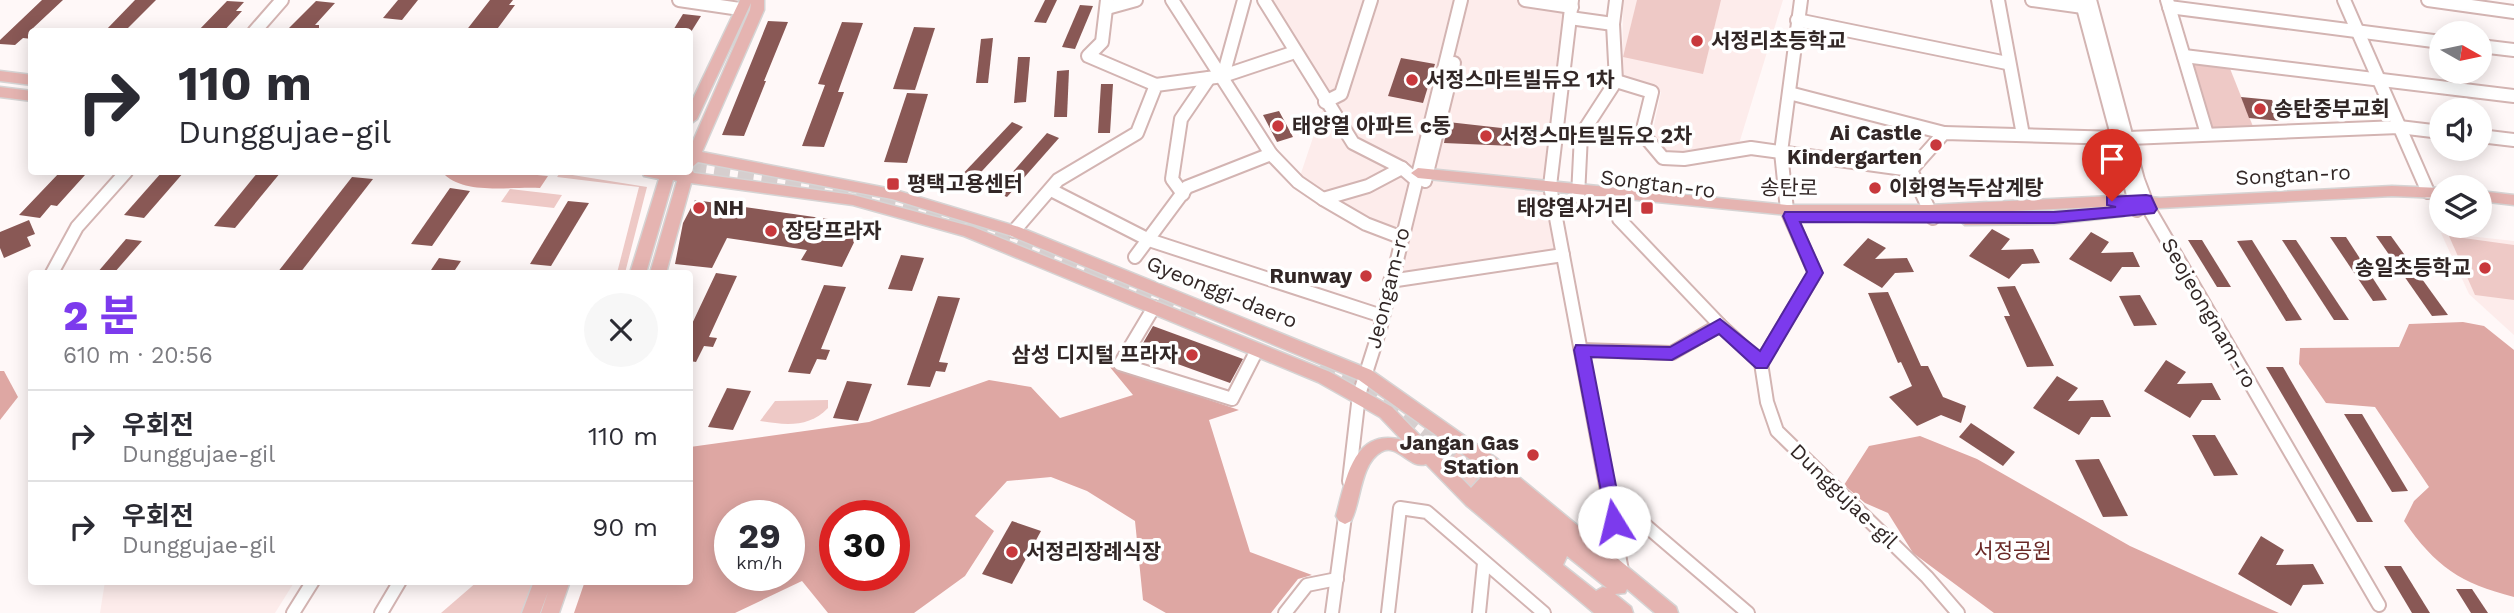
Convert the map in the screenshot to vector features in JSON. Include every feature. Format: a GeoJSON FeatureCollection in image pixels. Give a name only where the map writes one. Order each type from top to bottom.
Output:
{"type":"FeatureCollection","features":[{"type":"Feature","properties":{"kind":"main road"},"geometry":{"type":"LineString","coordinates":[[693,112],[741,3]]}},
{"type":"Feature","properties":{"kind":"main road"},"geometry":{"type":"LineString","coordinates":[[693,155],[760,3]]}},
{"type":"Feature","properties":{"kind":"main road"},"geometry":{"type":"LineString","coordinates":[[0,76],[28,80]]}},
{"type":"Feature","properties":{"kind":"main road"},"geometry":{"type":"LineString","coordinates":[[0,92],[28,96]]}},
{"type":"Feature","properties":{"kind":"main road","name":"Gyeonggi-daero"},"geometry":{"type":"LineString","coordinates":[[693,165],[892,194],[1014,231],[1365,375],[1490,463],[1669,613]]}},
{"type":"Feature","properties":{"kind":"main road","name":"Gyeonggi-daero"},"geometry":{"type":"LineString","coordinates":[[693,165],[896,210],[968,231],[1257,349],[1359,395],[1402,426],[1480,490],[1624,613]]}},
{"type":"Feature","properties":{"kind":"main road"},"geometry":{"type":"LineString","coordinates":[[639,270],[667,175]]}},
{"type":"Feature","properties":{"kind":"main road"},"geometry":{"type":"LineString","coordinates":[[659,270],[686,175]]}},
{"type":"Feature","properties":{"kind":"main road","name":"Songtan-ro"},"geometry":{"type":"LineString","coordinates":[[1422,177],[1578,192],[1616,200],[1734,214],[1931,214],[2054,218],[2145,204],[2392,191],[2429,193]]}},
{"type":"Feature","properties":{"kind":"main road","name":"송탄로"},"geometry":{"type":"LineString","coordinates":[[1578,192],[1789,213]]}},
{"type":"Feature","properties":{"kind":"main road"},"geometry":{"type":"LineString","coordinates":[[2492,197],[2514,200]]}},
{"type":"Feature","properties":{"kind":"main road"},"geometry":{"type":"LineString","coordinates":[[1345,516],[1362,458],[1374,446],[1386,441],[1404,444],[1480,490]]}},
{"type":"Feature","properties":{"kind":"main road","name":"Gyeonggi-daero"},"geometry":{"type":"LineString","coordinates":[[1480,490],[1608,613]]}},
{"type":"Feature","properties":{"kind":"main road","name":"Gyeonggi-daero"},"geometry":{"type":"LineString","coordinates":[[1480,490],[1651,613]]}},
{"type":"Feature","properties":{"kind":"main road"},"geometry":{"type":"LineString","coordinates":[[531,613],[542,585]]}},
{"type":"Feature","properties":{"kind":"main road"},"geometry":{"type":"LineString","coordinates":[[550,613],[560,585]]}},
{"type":"Feature","properties":{"kind":"street"},"geometry":{"type":"LineString","coordinates":[[258,28],[282,0]]}},
{"type":"Feature","properties":{"kind":"street"},"geometry":{"type":"LineString","coordinates":[[681,0],[741,3]]}},
{"type":"Feature","properties":{"kind":"street"},"geometry":{"type":"LineString","coordinates":[[1136,0],[1107,4],[1102,42],[1088,56],[1156,85],[1223,76],[1295,52]]}},
{"type":"Feature","properties":{"kind":"street"},"geometry":{"type":"LineString","coordinates":[[1172,0],[1271,154],[1298,182],[1366,224],[1401,237]]}},
{"type":"Feature","properties":{"kind":"street"},"geometry":{"type":"LineString","coordinates":[[1223,76],[1244,0]]}},
{"type":"Feature","properties":{"kind":"street"},"geometry":{"type":"LineString","coordinates":[[1264,0],[1325,102],[1353,143],[1422,177],[1469,0]]}},
{"type":"Feature","properties":{"kind":"street"},"geometry":{"type":"LineString","coordinates":[[1325,102],[1341,94],[1371,0]]}},
{"type":"Feature","properties":{"kind":"street","name":"Jeongam-ro"},"geometry":{"type":"LineString","coordinates":[[1332,613],[1359,395],[1401,237],[1422,177],[1461,0]]}},
{"type":"Feature","properties":{"kind":"street"},"geometry":{"type":"LineString","coordinates":[[1525,0],[1571,9],[1613,24]]}},
{"type":"Feature","properties":{"kind":"street"},"geometry":{"type":"LineString","coordinates":[[1578,192],[1581,135],[1616,81],[1613,24],[1616,0]]}},
{"type":"Feature","properties":{"kind":"street"},"geometry":{"type":"LineString","coordinates":[[1616,200],[1619,219],[1720,325],[1761,363],[1815,273],[1789,213],[1781,152],[1801,0]]}},
{"type":"Feature","properties":{"kind":"street"},"geometry":{"type":"LineString","coordinates":[[1998,0],[2007,63],[2024,135]]}},
{"type":"Feature","properties":{"kind":"street"},"geometry":{"type":"LineString","coordinates":[[2032,0],[2084,2]]}},
{"type":"Feature","properties":{"kind":"street"},"geometry":{"type":"LineString","coordinates":[[2344,0],[2399,127],[2429,182]]}},
{"type":"Feature","properties":{"kind":"street"},"geometry":{"type":"LineString","coordinates":[[2428,0],[2514,12]]}},
{"type":"Feature","properties":{"kind":"street","name":"Seojeongnam-ro"},"geometry":{"type":"LineString","coordinates":[[2084,2],[2145,204],[2379,605]]}},
{"type":"Feature","properties":{"kind":"street"},"geometry":{"type":"LineString","coordinates":[[2207,134],[2168,3],[2358,32],[2429,40]]}},
{"type":"Feature","properties":{"kind":"street"},"geometry":{"type":"LineString","coordinates":[[1571,9],[1551,189],[1610,495],[1623,577]]}},
{"type":"Feature","properties":{"kind":"street"},"geometry":{"type":"LineString","coordinates":[[1797,20],[2007,63]]}},
{"type":"Feature","properties":{"kind":"street"},"geometry":{"type":"LineString","coordinates":[[2492,47],[2514,50]]}},
{"type":"Feature","properties":{"kind":"street"},"geometry":{"type":"LineString","coordinates":[[2184,56],[2514,96]]}},
{"type":"Feature","properties":{"kind":"street"},"geometry":{"type":"LineString","coordinates":[[1182,194],[1172,179],[1181,119],[1209,78]]}},
{"type":"Feature","properties":{"kind":"street"},"geometry":{"type":"LineString","coordinates":[[1616,81],[1652,92],[1642,133],[1663,158],[1684,159],[1751,148],[1911,170]]}},
{"type":"Feature","properties":{"kind":"street"},"geometry":{"type":"LineString","coordinates":[[1014,231],[1058,180],[1137,133],[1156,85]]}},
{"type":"Feature","properties":{"kind":"street"},"geometry":{"type":"LineString","coordinates":[[1788,93],[1944,133],[2124,138],[2399,127],[2429,131]]}},
{"type":"Feature","properties":{"kind":"street"},"geometry":{"type":"LineString","coordinates":[[1911,170],[1944,133]]}},
{"type":"Feature","properties":{"kind":"street"},"geometry":{"type":"LineString","coordinates":[[2492,137],[2514,140]]}},
{"type":"Feature","properties":{"kind":"street"},"geometry":{"type":"LineString","coordinates":[[1135,257],[1187,187],[1271,154]]}},
{"type":"Feature","properties":{"kind":"street"},"geometry":{"type":"LineString","coordinates":[[1324,199],[1368,186],[1402,168]]}},
{"type":"Feature","properties":{"kind":"street"},"geometry":{"type":"LineString","coordinates":[[1911,170],[1931,214]]}},
{"type":"Feature","properties":{"kind":"street"},"geometry":{"type":"LineString","coordinates":[[54,270],[77,227],[123,175]]}},
{"type":"Feature","properties":{"kind":"street"},"geometry":{"type":"LineString","coordinates":[[1051,190],[1149,240],[1382,316]]}},
{"type":"Feature","properties":{"kind":"street"},"geometry":{"type":"LineString","coordinates":[[1390,281],[1563,255]]}},
{"type":"Feature","properties":{"kind":"street","name":"Gyeonggi-daero"},"geometry":{"type":"LineString","coordinates":[[1154,307],[1120,364],[1232,399],[1257,349]]}},
{"type":"Feature","properties":{"kind":"street"},"geometry":{"type":"LineString","coordinates":[[1582,350],[1672,353],[1720,325]]}},
{"type":"Feature","properties":{"kind":"street","name":"Dunggujae-gil"},"geometry":{"type":"LineString","coordinates":[[1761,363],[1767,402],[1777,431],[1927,577],[1958,613]]}},
{"type":"Feature","properties":{"kind":"street"},"geometry":{"type":"LineString","coordinates":[[1610,495],[1748,613]]}},
{"type":"Feature","properties":{"kind":"street"},"geometry":{"type":"LineString","coordinates":[[1388,613],[1401,508],[1427,512],[1544,613]]}},
{"type":"Feature","properties":{"kind":"street"},"geometry":{"type":"LineString","coordinates":[[1479,613],[1484,563]]}},
{"type":"Feature","properties":{"kind":"street"},"geometry":{"type":"LineString","coordinates":[[1285,613],[1307,585],[1337,579]]}},
{"type":"Feature","properties":{"kind":"street"},"geometry":{"type":"LineString","coordinates":[[293,613],[310,585]]}},
{"type":"Feature","properties":{"kind":"street"},"geometry":{"type":"LineString","coordinates":[[380,613],[398,585]]}},
{"type":"Feature","properties":{"kind":"shaded area"},"geometry":{"type":"Polygon","coordinates":[[[1264,0],[1571,0],[1550,186],[1563,255],[1390,281],[1400,237],[1298,182],[1325,102],[1264,0]]]}},
{"type":"Feature","properties":{"kind":"shaded area","name":"서정리초등학교"},"geometry":{"type":"Polygon","coordinates":[[[1623,0],[1783,0],[1738,147],[1665,156],[1651,139],[1661,92],[1622,81],[1623,0]]]}},
{"type":"Feature","properties":{"kind":"shaded area"},"geometry":{"type":"Polygon","coordinates":[[[1637,0],[1721,0],[1703,74],[1623,57],[1637,0]]]}},
{"type":"Feature","properties":{"kind":"shaded area"},"geometry":{"type":"Polygon","coordinates":[[[2188,59],[2229,66],[2254,129],[2209,131],[2188,59]]]}},
{"type":"Feature","properties":{"kind":"shaded area"},"geometry":{"type":"Polygon","coordinates":[[[572,175],[647,187],[626,270],[618,270],[639,187],[557,177],[572,175]]]}},
{"type":"Feature","properties":{"kind":"shaded area"},"geometry":{"type":"Polygon","coordinates":[[[510,189],[562,195],[554,208],[501,202],[510,189]]]}},
{"type":"Feature","properties":{"kind":"shaded area","name":"송일초등학교"},"geometry":{"type":"Polygon","coordinates":[[[2443,238],[2514,241],[2514,335],[2469,294],[2443,238]]]}},
{"type":"Feature","properties":{"kind":"shaded area","name":"송일초등학교"},"geometry":{"type":"Polygon","coordinates":[[[2450,238],[2514,245],[2514,300],[2475,295],[2450,238]]]}},
{"type":"Feature","properties":{"kind":"shaded area"},"geometry":{"type":"Polygon","coordinates":[[[828,400],[828,408],[805,422],[787,424],[760,421],[775,401],[828,400]]]}},
{"type":"Feature","properties":{"kind":"shaded area"},"geometry":{"type":"Polygon","coordinates":[[[1443,439],[1498,473],[1474,493],[1431,447],[1432,441],[1443,439]]]}},
{"type":"Feature","properties":{"kind":"shaded area"},"geometry":{"type":"Polygon","coordinates":[[[104,585],[292,585],[275,613],[100,613],[104,585]]]}},
{"type":"Feature","properties":{"kind":"shaded area"},"geometry":{"type":"Polygon","coordinates":[[[473,585],[532,585],[522,613],[441,613],[473,585]]]}},
{"type":"Feature","properties":{"kind":"green space"},"geometry":{"type":"Polygon","coordinates":[[[446,175],[548,176],[540,188],[474,187],[446,175]]]}},
{"type":"Feature","properties":{"kind":"green space"},"geometry":{"type":"Polygon","coordinates":[[[2463,322],[2484,326],[2514,350],[2514,597],[2464,579],[2427,550],[2404,521],[2414,501],[2429,487],[2375,407],[2326,403],[2299,364],[2300,348],[2399,347],[2409,324],[2463,322]]]}},
{"type":"Feature","properties":{"kind":"green space"},"geometry":{"type":"Polygon","coordinates":[[[1109,366],[1239,410],[1209,420],[1250,552],[1312,575],[1298,579],[1271,613],[1166,613],[1143,600],[1135,521],[1087,491],[1051,477],[1007,481],[975,516],[994,531],[965,576],[914,613],[828,613],[805,585],[805,500],[714,500],[714,591],[781,591],[735,613],[574,613],[584,585],[693,585],[693,447],[869,422],[989,380],[1031,387],[1060,418],[1133,395],[1109,366]]]}},
{"type":"Feature","properties":{"kind":"green space"},"geometry":{"type":"Polygon","coordinates":[[[0,371],[4,371],[18,397],[0,420],[0,371]]]}},
{"type":"Feature","properties":{"kind":"green space","name":"서정공원"},"geometry":{"type":"Polygon","coordinates":[[[1920,436],[1977,459],[2130,546],[2279,613],[1994,613],[1913,553],[1888,513],[1865,503],[1844,485],[1869,446],[1920,436]]]}},
{"type":"Feature","properties":{"kind":"building"},"geometry":{"type":"Polygon","coordinates":[[[42,0],[63,0],[33,28],[28,28],[28,39],[23,38],[15,45],[0,44],[0,40],[42,0]]]}},
{"type":"Feature","properties":{"kind":"building"},"geometry":{"type":"Polygon","coordinates":[[[135,0],[156,0],[128,28],[108,28],[135,0]]]}},
{"type":"Feature","properties":{"kind":"building"},"geometry":{"type":"Polygon","coordinates":[[[398,0],[418,0],[402,20],[383,18],[398,0]]]}},
{"type":"Feature","properties":{"kind":"building"},"geometry":{"type":"Polygon","coordinates":[[[490,0],[513,0],[509,5],[515,5],[498,28],[468,28],[490,0]]]}},
{"type":"Feature","properties":{"kind":"building"},"geometry":{"type":"Polygon","coordinates":[[[1045,0],[1057,0],[1046,23],[1034,22],[1045,0]]]}},
{"type":"Feature","properties":{"kind":"building"},"geometry":{"type":"Polygon","coordinates":[[[227,1],[244,2],[236,11],[242,11],[227,28],[201,28],[227,1]]]}},
{"type":"Feature","properties":{"kind":"building"},"geometry":{"type":"Polygon","coordinates":[[[316,1],[335,3],[315,25],[319,25],[319,28],[289,28],[316,1]]]}},
{"type":"Feature","properties":{"kind":"building"},"geometry":{"type":"Polygon","coordinates":[[[1080,5],[1093,6],[1075,49],[1062,47],[1080,5]]]}},
{"type":"Feature","properties":{"kind":"building"},"geometry":{"type":"Polygon","coordinates":[[[683,14],[701,16],[693,29],[674,28],[683,14]]]}},
{"type":"Feature","properties":{"kind":"building"},"geometry":{"type":"Polygon","coordinates":[[[768,21],[788,22],[744,136],[722,135],[768,21]]]}},
{"type":"Feature","properties":{"kind":"building"},"geometry":{"type":"Polygon","coordinates":[[[842,22],[863,23],[838,92],[844,92],[824,147],[802,146],[825,85],[818,84],[842,22]]]}},
{"type":"Feature","properties":{"kind":"building"},"geometry":{"type":"Polygon","coordinates":[[[914,27],[935,28],[915,90],[893,89],[914,27]]]}},
{"type":"Feature","properties":{"kind":"building"},"geometry":{"type":"Polygon","coordinates":[[[993,38],[988,83],[976,83],[981,39],[993,38]]]}},
{"type":"Feature","properties":{"kind":"building"},"geometry":{"type":"Polygon","coordinates":[[[1018,57],[1030,57],[1026,102],[1014,103],[1018,57]]]}},
{"type":"Feature","properties":{"kind":"building","name":"서정스마트빌듀오 1차"},"geometry":{"type":"Polygon","coordinates":[[[1401,58],[1435,64],[1423,103],[1388,96],[1401,58]]]}},
{"type":"Feature","properties":{"kind":"building"},"geometry":{"type":"Polygon","coordinates":[[[1069,70],[1067,117],[1054,117],[1057,71],[1069,70]]]}},
{"type":"Feature","properties":{"kind":"building"},"geometry":{"type":"Polygon","coordinates":[[[1101,84],[1113,84],[1110,133],[1098,133],[1101,84]]]}},
{"type":"Feature","properties":{"kind":"building"},"geometry":{"type":"Polygon","coordinates":[[[907,93],[928,94],[907,163],[884,162],[907,93]]]}},
{"type":"Feature","properties":{"kind":"building","name":"송탄중부교회"},"geometry":{"type":"Polygon","coordinates":[[[2241,97],[2272,100],[2280,121],[2249,118],[2241,97]]]}},
{"type":"Feature","properties":{"kind":"building","name":"태양열 아파트 c동"},"geometry":{"type":"Polygon","coordinates":[[[1279,111],[1293,137],[1277,142],[1263,115],[1279,111]]]}},
{"type":"Feature","properties":{"kind":"building"},"geometry":{"type":"Polygon","coordinates":[[[1012,122],[1023,127],[969,185],[957,180],[1012,122]]]}},
{"type":"Feature","properties":{"kind":"building","name":"서정스마트빌듀오 2차"},"geometry":{"type":"Polygon","coordinates":[[[1448,122],[1529,131],[1527,142],[1513,146],[1444,143],[1448,122]]]}},
{"type":"Feature","properties":{"kind":"building"},"geometry":{"type":"Polygon","coordinates":[[[1047,133],[1059,138],[1007,197],[995,192],[1047,133]]]}},
{"type":"Feature","properties":{"kind":"building"},"geometry":{"type":"Polygon","coordinates":[[[57,175],[85,175],[57,206],[51,205],[40,218],[19,215],[57,175]]]}},
{"type":"Feature","properties":{"kind":"building"},"geometry":{"type":"Polygon","coordinates":[[[159,175],[181,175],[144,218],[124,215],[159,175]]]}},
{"type":"Feature","properties":{"kind":"building"},"geometry":{"type":"Polygon","coordinates":[[[256,175],[279,175],[235,228],[214,226],[256,175]]]}},
{"type":"Feature","properties":{"kind":"building"},"geometry":{"type":"Polygon","coordinates":[[[352,177],[373,179],[302,270],[279,270],[352,177]]]}},
{"type":"Feature","properties":{"kind":"building"},"geometry":{"type":"Polygon","coordinates":[[[450,188],[470,191],[432,246],[411,244],[450,188]]]}},
{"type":"Feature","properties":{"kind":"building","name":"장당프라자"},"geometry":{"type":"Polygon","coordinates":[[[695,200],[863,224],[842,267],[801,260],[807,250],[727,238],[712,268],[675,264],[683,223],[695,200]]]}},
{"type":"Feature","properties":{"kind":"building"},"geometry":{"type":"Polygon","coordinates":[[[568,201],[589,203],[551,266],[530,264],[568,201]]]}},
{"type":"Feature","properties":{"kind":"building"},"geometry":{"type":"Polygon","coordinates":[[[29,220],[35,234],[27,237],[31,246],[4,258],[0,248],[0,232],[29,220]]]}},
{"type":"Feature","properties":{"kind":"building"},"geometry":{"type":"Polygon","coordinates":[[[1992,229],[2010,239],[2001,250],[2033,249],[2040,263],[2022,264],[2009,279],[1969,256],[1992,229]]]}},
{"type":"Feature","properties":{"kind":"building"},"geometry":{"type":"Polygon","coordinates":[[[2091,232],[2109,242],[2101,253],[2133,252],[2140,267],[2122,267],[2111,282],[2069,259],[2091,232]]]}},
{"type":"Feature","properties":{"kind":"building"},"geometry":{"type":"Polygon","coordinates":[[[2376,236],[2391,236],[2448,315],[2432,316],[2376,236]]]}},
{"type":"Feature","properties":{"kind":"building"},"geometry":{"type":"Polygon","coordinates":[[[2330,237],[2346,237],[2387,300],[2373,301],[2330,237]]]}},
{"type":"Feature","properties":{"kind":"building"},"geometry":{"type":"Polygon","coordinates":[[[1868,238],[1886,248],[1875,259],[1907,258],[1914,272],[1895,273],[1882,288],[1843,265],[1868,238]]]}},
{"type":"Feature","properties":{"kind":"building"},"geometry":{"type":"Polygon","coordinates":[[[126,239],[142,241],[117,270],[100,270],[126,239]]]}},
{"type":"Feature","properties":{"kind":"building"},"geometry":{"type":"Polygon","coordinates":[[[2188,240],[2202,240],[2231,287],[2217,287],[2188,240]]]}},
{"type":"Feature","properties":{"kind":"building"},"geometry":{"type":"Polygon","coordinates":[[[2252,240],[2302,320],[2286,321],[2237,241],[2252,240]]]}},
{"type":"Feature","properties":{"kind":"building"},"geometry":{"type":"Polygon","coordinates":[[[2282,240],[2296,240],[2349,320],[2334,320],[2282,240]]]}},
{"type":"Feature","properties":{"kind":"building"},"geometry":{"type":"Polygon","coordinates":[[[901,255],[924,258],[912,291],[888,289],[901,255]]]}},
{"type":"Feature","properties":{"kind":"building"},"geometry":{"type":"Polygon","coordinates":[[[439,258],[461,261],[455,270],[431,270],[439,258]]]}},
{"type":"Feature","properties":{"kind":"building"},"geometry":{"type":"Polygon","coordinates":[[[716,273],[737,276],[709,337],[717,338],[713,347],[704,346],[696,362],[693,362],[693,322],[716,273]]]}},
{"type":"Feature","properties":{"kind":"building"},"geometry":{"type":"Polygon","coordinates":[[[824,285],[846,287],[821,349],[830,350],[826,360],[817,359],[810,374],[788,372],[824,285]]]}},
{"type":"Feature","properties":{"kind":"building"},"geometry":{"type":"Polygon","coordinates":[[[2015,286],[2054,366],[2027,367],[2004,316],[2010,316],[1997,287],[2015,286]]]}},
{"type":"Feature","properties":{"kind":"building"},"geometry":{"type":"Polygon","coordinates":[[[1888,292],[1921,366],[1928,366],[1943,397],[1966,406],[1961,423],[1941,415],[1917,426],[1889,397],[1912,386],[1901,362],[1898,363],[1868,293],[1888,292]]]}},
{"type":"Feature","properties":{"kind":"building"},"geometry":{"type":"Polygon","coordinates":[[[2140,295],[2157,325],[2134,326],[2119,296],[2140,295]]]}},
{"type":"Feature","properties":{"kind":"building"},"geometry":{"type":"Polygon","coordinates":[[[938,296],[960,298],[939,362],[948,363],[945,372],[936,371],[930,387],[907,385],[938,296]]]}},
{"type":"Feature","properties":{"kind":"building","name":"삼성 디지털 프라자"},"geometry":{"type":"Polygon","coordinates":[[[1153,326],[1243,359],[1230,383],[1139,350],[1153,326]]]}},
{"type":"Feature","properties":{"kind":"building"},"geometry":{"type":"Polygon","coordinates":[[[2166,360],[2186,372],[2177,384],[2212,383],[2221,400],[2202,400],[2190,418],[2144,391],[2166,360]]]}},
{"type":"Feature","properties":{"kind":"building"},"geometry":{"type":"Polygon","coordinates":[[[2266,367],[2283,367],[2373,522],[2357,522],[2266,367]]]}},
{"type":"Feature","properties":{"kind":"building"},"geometry":{"type":"Polygon","coordinates":[[[2057,376],[2078,388],[2068,401],[2103,400],[2111,417],[2091,417],[2079,435],[2033,408],[2057,376]]]}},
{"type":"Feature","properties":{"kind":"building"},"geometry":{"type":"Polygon","coordinates":[[[847,381],[872,384],[858,421],[833,418],[847,381]]]}},
{"type":"Feature","properties":{"kind":"building"},"geometry":{"type":"Polygon","coordinates":[[[727,388],[751,391],[733,430],[708,427],[727,388]]]}},
{"type":"Feature","properties":{"kind":"building"},"geometry":{"type":"Polygon","coordinates":[[[2344,414],[2362,414],[2408,491],[2392,492],[2344,414]]]}},
{"type":"Feature","properties":{"kind":"building"},"geometry":{"type":"Polygon","coordinates":[[[1971,423],[2015,452],[2003,466],[1959,437],[1971,423]]]}},
{"type":"Feature","properties":{"kind":"building"},"geometry":{"type":"Polygon","coordinates":[[[2192,435],[2215,435],[2238,475],[2214,476],[2192,435]]]}},
{"type":"Feature","properties":{"kind":"building"},"geometry":{"type":"Polygon","coordinates":[[[2099,459],[2128,516],[2103,517],[2075,460],[2099,459]]]}},
{"type":"Feature","properties":{"kind":"building","name":"서정리장례식장"},"geometry":{"type":"Polygon","coordinates":[[[1012,521],[1041,531],[1012,584],[982,574],[1012,521]]]}},
{"type":"Feature","properties":{"kind":"building"},"geometry":{"type":"Polygon","coordinates":[[[2261,536],[2284,550],[2276,565],[2313,564],[2324,584],[2303,585],[2291,606],[2238,574],[2261,536]]]}},
{"type":"Feature","properties":{"kind":"building"},"geometry":{"type":"Polygon","coordinates":[[[2384,566],[2401,566],[2430,613],[2412,613],[2384,566]]]}},
{"type":"Feature","properties":{"kind":"building"},"geometry":{"type":"Polygon","coordinates":[[[2456,589],[2472,589],[2488,613],[2471,613],[2456,589]]]}},
{"type":"Feature","properties":{"kind":"tunnel"},"geometry":{"type":"LineString","coordinates":[[693,170],[822,190],[920,211],[990,233],[1101,279]]}},
{"type":"Feature","properties":{"kind":"tunnel"},"geometry":{"type":"LineString","coordinates":[[1093,270],[1202,315]]}},
{"type":"Feature","properties":{"kind":"tunnel"},"geometry":{"type":"LineString","coordinates":[[1319,369],[1364,388],[1394,411]]}},
{"type":"Feature","properties":{"kind":"tunnel"},"geometry":{"type":"LineString","coordinates":[[1387,399],[1488,481]]}},
{"type":"Feature","properties":{"kind":"place","name":"서정리초등학교"},"geometry":{"type":"Point","coordinates":[1697,41]}},
{"type":"Feature","properties":{"kind":"place","name":"서정스마트빌듀오 1차"},"geometry":{"type":"Point","coordinates":[1412,80]}},
{"type":"Feature","properties":{"kind":"place","name":"송탄중부교회"},"geometry":{"type":"Point","coordinates":[2260,109]}},
{"type":"Feature","properties":{"kind":"place","name":"태양열 아파트 c동"},"geometry":{"type":"Point","coordinates":[1278,126]}},
{"type":"Feature","properties":{"kind":"place","name":"서정스마트빌듀오 2차"},"geometry":{"type":"Point","coordinates":[1486,136]}},
{"type":"Feature","properties":{"kind":"place","name":"Ai Castle Kindergarten"},"geometry":{"type":"Point","coordinates":[1936,145]}},
{"type":"Feature","properties":{"kind":"place","name":"평택고용센터"},"geometry":{"type":"Point","coordinates":[893,184]}},
{"type":"Feature","properties":{"kind":"place","name":"이화영녹두삼계탕"},"geometry":{"type":"Point","coordinates":[1875,188]}},
{"type":"Feature","properties":{"kind":"place","name":"NH"},"geometry":{"type":"Point","coordinates":[699,208]}},
{"type":"Feature","properties":{"kind":"place","name":"태양열사거리"},"geometry":{"type":"Point","coordinates":[1647,208]}},
{"type":"Feature","properties":{"kind":"place","name":"장당프라자"},"geometry":{"type":"Point","coordinates":[771,231]}},
{"type":"Feature","properties":{"kind":"place","name":"송일초등학교"},"geometry":{"type":"Point","coordinates":[2485,268]}},
{"type":"Feature","properties":{"kind":"place","name":"Runway"},"geometry":{"type":"Point","coordinates":[1366,276]}},
{"type":"Feature","properties":{"kind":"place","name":"삼성 디지털 프라자"},"geometry":{"type":"Point","coordinates":[1192,355]}},
{"type":"Feature","properties":{"kind":"place","name":"Jangan Gas Station"},"geometry":{"type":"Point","coordinates":[1533,455]}},
{"type":"Feature","properties":{"kind":"place","name":"서정리장례식장"},"geometry":{"type":"Point","coordinates":[1012,552]}},
{"type":"Feature","properties":{"kind":"route"},"geometry":{"type":"LineString","coordinates":[[1614,522],[1582,350],[1672,353],[1720,325],[1761,363],[1815,273],[1790,216],[2054,218],[2149,209],[2146,200],[2112,201]]}}]}
